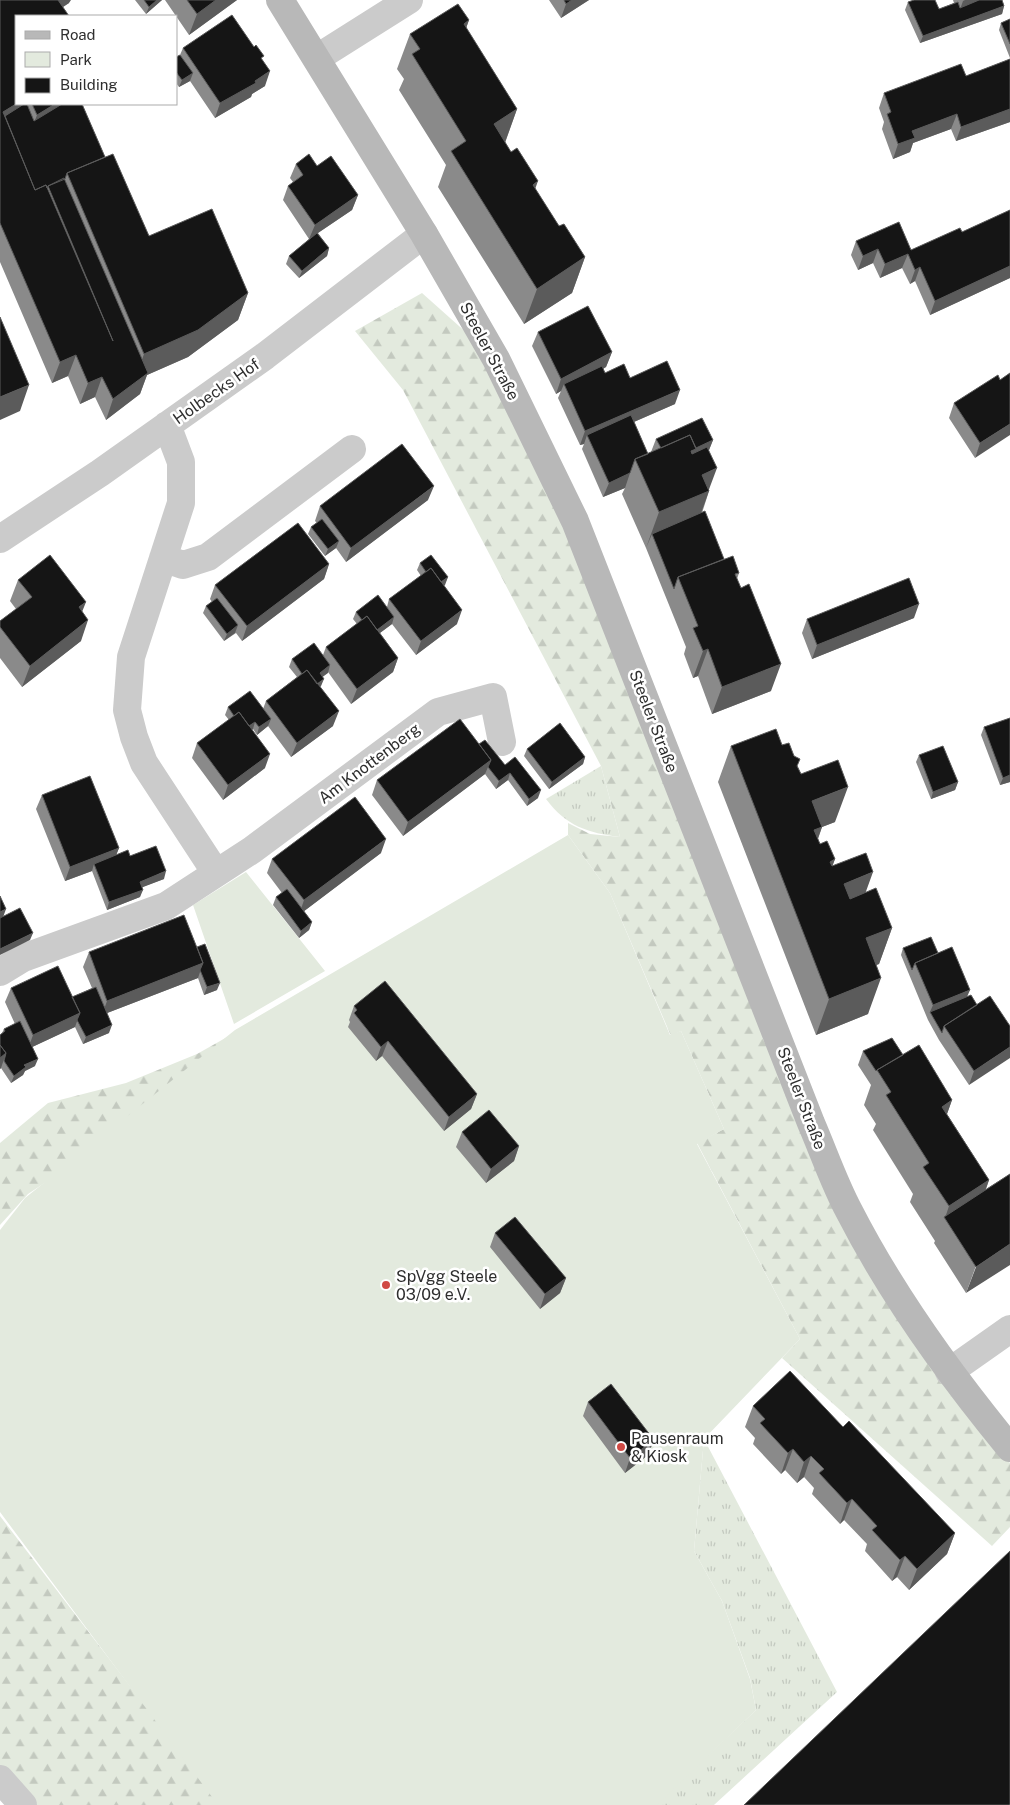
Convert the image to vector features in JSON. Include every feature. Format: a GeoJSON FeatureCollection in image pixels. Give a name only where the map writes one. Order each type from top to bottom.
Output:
{"type":"FeatureCollection","features":[{"type":"Feature","properties":{"kind":"main road","name":"Steeler Straße"},"geometry":{"type":"LineString","coordinates":[[280,0],[424,234],[496,359],[575,521],[811,1124],[848,1210],[886,1279],[949,1372],[1010,1448]]}},
{"type":"Feature","properties":{"kind":"street"},"geometry":{"type":"LineString","coordinates":[[317,58],[409,0]]}},
{"type":"Feature","properties":{"kind":"street","name":"Holbecks Hof"},"geometry":{"type":"LineString","coordinates":[[0,539],[266,356],[424,234]]}},
{"type":"Feature","properties":{"kind":"street"},"geometry":{"type":"LineString","coordinates":[[167,425],[181,462],[181,503],[131,657],[127,710],[134,737],[144,763],[216,873]]}},
{"type":"Feature","properties":{"kind":"street"},"geometry":{"type":"LineString","coordinates":[[163,558],[183,565],[208,558],[352,448]]}},
{"type":"Feature","properties":{"kind":"street","name":"Am Knottenberg"},"geometry":{"type":"LineString","coordinates":[[0,972],[23,958],[166,906],[252,850],[438,712],[493,697],[502,742]]}},
{"type":"Feature","properties":{"kind":"street"},"geometry":{"type":"LineString","coordinates":[[949,1372],[1010,1329]]}},
{"type":"Feature","properties":{"kind":"street"},"geometry":{"type":"LineString","coordinates":[[0,1778],[23,1805]]}},
{"type":"Feature","properties":{"kind":"green space"},"geometry":{"type":"Polygon","coordinates":[[[422,293],[496,359],[811,1124],[968,1416],[1010,1463],[1010,1527],[992,1546],[782,1358],[800,1339],[697,1143],[724,1129],[681,1031],[671,1036],[610,893],[568,835],[568,823],[590,834],[620,837],[601,766],[403,390],[355,331],[422,293]]]}},
{"type":"Feature","properties":{"kind":"green space"},"geometry":{"type":"Polygon","coordinates":[[[601,766],[620,837],[578,827],[562,816],[546,799],[601,766]]]}},
{"type":"Feature","properties":{"kind":"green space","name":"SpVgg Steele 03/09 e.V."},"geometry":{"type":"Polygon","coordinates":[[[568,835],[610,893],[670,1035],[681,1031],[724,1129],[697,1144],[800,1339],[704,1439],[694,1551],[722,1601],[750,1679],[756,1710],[657,1805],[218,1805],[0,1512],[0,1230],[25,1198],[235,1030],[568,835]]]}},
{"type":"Feature","properties":{"kind":"green space"},"geometry":{"type":"Polygon","coordinates":[[[246,872],[325,971],[234,1024],[193,905],[246,872]]]}},
{"type":"Feature","properties":{"kind":"green space"},"geometry":{"type":"Polygon","coordinates":[[[229,1036],[96,1149],[28,1194],[0,1225],[0,1143],[48,1103],[126,1083],[197,1054],[229,1036]]]}},
{"type":"Feature","properties":{"kind":"green space"},"geometry":{"type":"Polygon","coordinates":[[[704,1439],[837,1692],[714,1805],[655,1805],[756,1710],[750,1678],[722,1601],[694,1551],[704,1439]]]}},
{"type":"Feature","properties":{"kind":"green space"},"geometry":{"type":"Polygon","coordinates":[[[0,1516],[221,1805],[26,1805],[0,1775],[0,1516]]]}},
{"type":"Feature","properties":{"kind":"building"},"geometry":{"type":"Polygon","coordinates":[[[0,0],[58,0],[68,15],[15,15],[15,105],[3,112],[35,190],[46,185],[113,341],[48,186],[64,178],[148,373],[113,399],[102,377],[88,383],[76,355],[60,362],[0,223],[0,0]]]}},
{"type":"Feature","properties":{"kind":"building"},"geometry":{"type":"Polygon","coordinates":[[[144,0],[157,0],[149,7],[144,0]]]}},
{"type":"Feature","properties":{"kind":"building"},"geometry":{"type":"Polygon","coordinates":[[[187,0],[216,0],[197,14],[187,0]]]}},
{"type":"Feature","properties":{"kind":"building"},"geometry":{"type":"Polygon","coordinates":[[[564,0],[572,0],[566,4],[564,0]]]}},
{"type":"Feature","properties":{"kind":"building"},"geometry":{"type":"Polygon","coordinates":[[[914,0],[935,0],[939,9],[958,2],[960,8],[979,0],[1002,0],[1004,6],[923,36],[908,2],[914,0]]]}},
{"type":"Feature","properties":{"kind":"building"},"geometry":{"type":"Polygon","coordinates":[[[458,4],[469,20],[464,24],[517,109],[494,124],[511,152],[517,148],[538,181],[533,185],[559,226],[564,224],[585,257],[537,289],[451,151],[466,141],[412,54],[420,49],[410,34],[458,4]]]}},
{"type":"Feature","properties":{"kind":"building"},"geometry":{"type":"Polygon","coordinates":[[[232,15],[254,47],[256,45],[264,56],[261,58],[270,71],[255,81],[256,83],[220,103],[183,48],[232,15]]]}},
{"type":"Feature","properties":{"kind":"building"},"geometry":{"type":"Polygon","coordinates":[[[1010,19],[1010,44],[1001,23],[1010,19]]]}},
{"type":"Feature","properties":{"kind":"building"},"geometry":{"type":"Polygon","coordinates":[[[180,55],[193,73],[182,80],[178,75],[178,56],[180,55]]]}},
{"type":"Feature","properties":{"kind":"building"},"geometry":{"type":"Polygon","coordinates":[[[1010,59],[1010,109],[961,127],[957,114],[912,131],[915,138],[898,144],[887,114],[891,112],[884,93],[961,64],[966,76],[1010,59]]]}},
{"type":"Feature","properties":{"kind":"building"},"geometry":{"type":"Polygon","coordinates":[[[22,105],[27,105],[34,121],[60,105],[82,105],[105,157],[67,173],[65,179],[47,188],[46,185],[35,190],[5,116],[22,105]]]}},
{"type":"Feature","properties":{"kind":"building"},"geometry":{"type":"Polygon","coordinates":[[[32,105],[53,105],[37,115],[32,105]]]}},
{"type":"Feature","properties":{"kind":"building"},"geometry":{"type":"Polygon","coordinates":[[[113,154],[149,236],[212,209],[248,293],[198,330],[144,354],[67,173],[113,154]]]}},
{"type":"Feature","properties":{"kind":"building"},"geometry":{"type":"Polygon","coordinates":[[[309,154],[317,166],[331,156],[358,195],[315,225],[288,186],[303,175],[296,164],[309,154]]]}},
{"type":"Feature","properties":{"kind":"building"},"geometry":{"type":"Polygon","coordinates":[[[1010,210],[1010,266],[935,301],[920,267],[915,270],[908,254],[885,264],[878,249],[863,256],[856,241],[899,222],[911,250],[960,228],[962,232],[1010,210]]]}},
{"type":"Feature","properties":{"kind":"building"},"geometry":{"type":"Polygon","coordinates":[[[317,233],[329,248],[302,271],[289,256],[317,233]]]}},
{"type":"Feature","properties":{"kind":"building"},"geometry":{"type":"Polygon","coordinates":[[[588,306],[612,352],[561,379],[538,332],[588,306]]]}},
{"type":"Feature","properties":{"kind":"building"},"geometry":{"type":"Polygon","coordinates":[[[0,317],[29,385],[0,397],[0,317]]]}},
{"type":"Feature","properties":{"kind":"building"},"geometry":{"type":"Polygon","coordinates":[[[667,361],[680,390],[585,431],[564,384],[602,366],[605,373],[624,364],[630,378],[667,361]]]}},
{"type":"Feature","properties":{"kind":"building"},"geometry":{"type":"Polygon","coordinates":[[[1010,373],[1010,424],[980,443],[954,403],[998,375],[1000,380],[1010,373]]]}},
{"type":"Feature","properties":{"kind":"building"},"geometry":{"type":"Polygon","coordinates":[[[631,415],[648,454],[635,459],[630,473],[609,483],[587,435],[631,415]]]}},
{"type":"Feature","properties":{"kind":"building"},"geometry":{"type":"Polygon","coordinates":[[[702,418],[713,440],[696,448],[690,435],[661,448],[656,439],[702,418]]]}},
{"type":"Feature","properties":{"kind":"building"},"geometry":{"type":"Polygon","coordinates":[[[690,435],[696,449],[691,451],[692,454],[707,447],[717,468],[702,475],[709,491],[659,512],[635,459],[690,435]]]}},
{"type":"Feature","properties":{"kind":"building"},"geometry":{"type":"Polygon","coordinates":[[[402,444],[434,486],[351,548],[320,506],[402,444]]]}},
{"type":"Feature","properties":{"kind":"building"},"geometry":{"type":"Polygon","coordinates":[[[705,511],[724,559],[678,577],[674,589],[652,534],[705,511]]]}},
{"type":"Feature","properties":{"kind":"building"},"geometry":{"type":"Polygon","coordinates":[[[322,519],[339,541],[328,549],[311,527],[322,519]]]}},
{"type":"Feature","properties":{"kind":"building"},"geometry":{"type":"Polygon","coordinates":[[[298,523],[329,564],[247,626],[215,585],[298,523]]]}},
{"type":"Feature","properties":{"kind":"building"},"geometry":{"type":"Polygon","coordinates":[[[50,555],[86,602],[79,607],[88,620],[30,666],[0,627],[0,621],[32,597],[18,580],[50,555]]]}},
{"type":"Feature","properties":{"kind":"building"},"geometry":{"type":"Polygon","coordinates":[[[431,555],[448,577],[441,582],[431,568],[426,572],[420,563],[431,555]]]}},
{"type":"Feature","properties":{"kind":"building"},"geometry":{"type":"Polygon","coordinates":[[[733,556],[739,573],[735,574],[741,588],[749,584],[781,664],[722,687],[708,649],[703,651],[693,628],[698,626],[678,577],[733,556]]]}},
{"type":"Feature","properties":{"kind":"building"},"geometry":{"type":"Polygon","coordinates":[[[431,568],[462,610],[421,641],[389,599],[431,568]]]}},
{"type":"Feature","properties":{"kind":"building"},"geometry":{"type":"Polygon","coordinates":[[[909,578],[919,604],[817,645],[807,619],[909,578]]]}},
{"type":"Feature","properties":{"kind":"building"},"geometry":{"type":"Polygon","coordinates":[[[378,595],[394,617],[377,630],[367,616],[362,620],[356,612],[378,595]]]}},
{"type":"Feature","properties":{"kind":"building"},"geometry":{"type":"Polygon","coordinates":[[[217,598],[238,625],[227,634],[206,606],[217,598]]]}},
{"type":"Feature","properties":{"kind":"building"},"geometry":{"type":"Polygon","coordinates":[[[367,616],[398,658],[357,689],[326,647],[367,616]]]}},
{"type":"Feature","properties":{"kind":"building"},"geometry":{"type":"Polygon","coordinates":[[[314,643],[330,665],[320,673],[324,679],[317,684],[307,670],[302,674],[292,659],[314,643]]]}},
{"type":"Feature","properties":{"kind":"building"},"geometry":{"type":"Polygon","coordinates":[[[307,670],[339,711],[297,743],[266,701],[307,670]]]}},
{"type":"Feature","properties":{"kind":"building"},"geometry":{"type":"Polygon","coordinates":[[[250,691],[271,719],[259,727],[255,722],[249,726],[239,712],[234,716],[228,707],[250,691]]]}},
{"type":"Feature","properties":{"kind":"building"},"geometry":{"type":"Polygon","coordinates":[[[239,712],[270,754],[228,785],[197,743],[239,712]]]}},
{"type":"Feature","properties":{"kind":"building"},"geometry":{"type":"Polygon","coordinates":[[[1010,718],[1010,775],[1003,778],[984,727],[1010,718]]]}},
{"type":"Feature","properties":{"kind":"building"},"geometry":{"type":"Polygon","coordinates":[[[460,719],[491,760],[408,822],[377,780],[460,719]]]}},
{"type":"Feature","properties":{"kind":"building"},"geometry":{"type":"Polygon","coordinates":[[[560,723],[585,757],[552,782],[527,749],[560,723]]]}},
{"type":"Feature","properties":{"kind":"building"},"geometry":{"type":"Polygon","coordinates":[[[776,729],[782,745],[789,743],[794,756],[800,759],[797,766],[801,774],[838,760],[848,787],[812,801],[822,827],[814,830],[820,844],[827,841],[835,859],[830,862],[832,866],[866,853],[873,872],[844,884],[850,899],[876,888],[892,928],[866,938],[881,978],[829,999],[731,746],[776,729]]]}},
{"type":"Feature","properties":{"kind":"building"},"geometry":{"type":"Polygon","coordinates":[[[485,740],[505,765],[515,757],[541,790],[529,799],[510,773],[499,781],[488,767],[491,760],[479,744],[485,740]]]}},
{"type":"Feature","properties":{"kind":"building"},"geometry":{"type":"Polygon","coordinates":[[[943,746],[958,782],[933,792],[919,755],[943,746]]]}},
{"type":"Feature","properties":{"kind":"building"},"geometry":{"type":"Polygon","coordinates":[[[90,776],[119,848],[70,867],[42,795],[90,776]]]}},
{"type":"Feature","properties":{"kind":"building"},"geometry":{"type":"Polygon","coordinates":[[[355,797],[386,839],[304,900],[272,859],[355,797]]]}},
{"type":"Feature","properties":{"kind":"building"},"geometry":{"type":"Polygon","coordinates":[[[156,846],[166,871],[140,882],[143,890],[109,902],[94,864],[128,850],[130,856],[156,846]]]}},
{"type":"Feature","properties":{"kind":"building"},"geometry":{"type":"Polygon","coordinates":[[[287,889],[312,922],[301,931],[276,897],[287,889]]]}},
{"type":"Feature","properties":{"kind":"building"},"geometry":{"type":"Polygon","coordinates":[[[0,896],[6,909],[0,912],[0,896]]]}},
{"type":"Feature","properties":{"kind":"building"},"geometry":{"type":"Polygon","coordinates":[[[20,908],[33,933],[0,949],[0,918],[20,908]]]}},
{"type":"Feature","properties":{"kind":"building"},"geometry":{"type":"Polygon","coordinates":[[[184,915],[203,963],[107,1001],[89,952],[184,915]]]}},
{"type":"Feature","properties":{"kind":"building"},"geometry":{"type":"Polygon","coordinates":[[[931,937],[938,953],[915,963],[912,970],[903,948],[931,937]]]}},
{"type":"Feature","properties":{"kind":"building"},"geometry":{"type":"Polygon","coordinates":[[[205,944],[220,983],[207,987],[200,970],[203,963],[197,947],[205,944]]]}},
{"type":"Feature","properties":{"kind":"building"},"geometry":{"type":"Polygon","coordinates":[[[952,947],[970,990],[933,1005],[915,963],[952,947]]]}},
{"type":"Feature","properties":{"kind":"building"},"geometry":{"type":"Polygon","coordinates":[[[58,966],[80,1013],[33,1035],[11,988],[58,966]]]}},
{"type":"Feature","properties":{"kind":"building"},"geometry":{"type":"Polygon","coordinates":[[[385,981],[477,1094],[449,1117],[388,1041],[381,1047],[354,1013],[357,1010],[354,1006],[385,981]]]}},
{"type":"Feature","properties":{"kind":"building"},"geometry":{"type":"Polygon","coordinates":[[[96,987],[112,1025],[86,1037],[77,1020],[80,1013],[72,997],[96,987]]]}},
{"type":"Feature","properties":{"kind":"building"},"geometry":{"type":"Polygon","coordinates":[[[971,995],[977,1005],[944,1026],[942,1033],[930,1012],[971,995]]]}},
{"type":"Feature","properties":{"kind":"building"},"geometry":{"type":"Polygon","coordinates":[[[990,996],[1010,1026],[1010,1047],[974,1071],[944,1026],[990,996]]]}},
{"type":"Feature","properties":{"kind":"building"},"geometry":{"type":"Polygon","coordinates":[[[20,1021],[38,1059],[24,1065],[26,1067],[14,1076],[4,1061],[6,1053],[0,1045],[0,1035],[5,1031],[4,1029],[20,1021]]]}},
{"type":"Feature","properties":{"kind":"building"},"geometry":{"type":"Polygon","coordinates":[[[892,1038],[903,1055],[876,1071],[863,1051],[892,1038]]]}},
{"type":"Feature","properties":{"kind":"building"},"geometry":{"type":"Polygon","coordinates":[[[0,1045],[6,1053],[0,1058],[0,1045]]]}},
{"type":"Feature","properties":{"kind":"building"},"geometry":{"type":"Polygon","coordinates":[[[919,1045],[952,1100],[942,1107],[989,1180],[949,1206],[923,1167],[929,1163],[886,1095],[891,1092],[877,1070],[919,1045]]]}},
{"type":"Feature","properties":{"kind":"building"},"geometry":{"type":"Polygon","coordinates":[[[489,1110],[519,1146],[491,1169],[462,1132],[489,1110]]]}},
{"type":"Feature","properties":{"kind":"building"},"geometry":{"type":"Polygon","coordinates":[[[1010,1174],[1010,1244],[976,1267],[944,1217],[1010,1174]]]}},
{"type":"Feature","properties":{"kind":"building"},"geometry":{"type":"Polygon","coordinates":[[[515,1217],[566,1278],[545,1294],[495,1233],[515,1217]]]}},
{"type":"Feature","properties":{"kind":"building"},"geometry":{"type":"Polygon","coordinates":[[[790,1371],[843,1427],[849,1421],[955,1533],[917,1569],[905,1556],[900,1560],[872,1530],[877,1526],[852,1499],[847,1503],[819,1473],[824,1469],[811,1456],[804,1462],[793,1449],[788,1453],[760,1423],[765,1419],[753,1406],[790,1371]]]}},
{"type":"Feature","properties":{"kind":"building"},"geometry":{"type":"Polygon","coordinates":[[[611,1384],[654,1440],[630,1458],[588,1402],[611,1384]]]}},
{"type":"Feature","properties":{"kind":"building"},"geometry":{"type":"Polygon","coordinates":[[[1010,1551],[1009,1805],[744,1805],[1010,1551]]]}},
{"type":"Feature","properties":{"kind":"place","name":"SpVgg Steele 03/09 e.V."},"geometry":{"type":"Point","coordinates":[386,1285]}},
{"type":"Feature","properties":{"kind":"place","name":"Pausenraum & Kiosk"},"geometry":{"type":"Point","coordinates":[621,1447]}}]}
